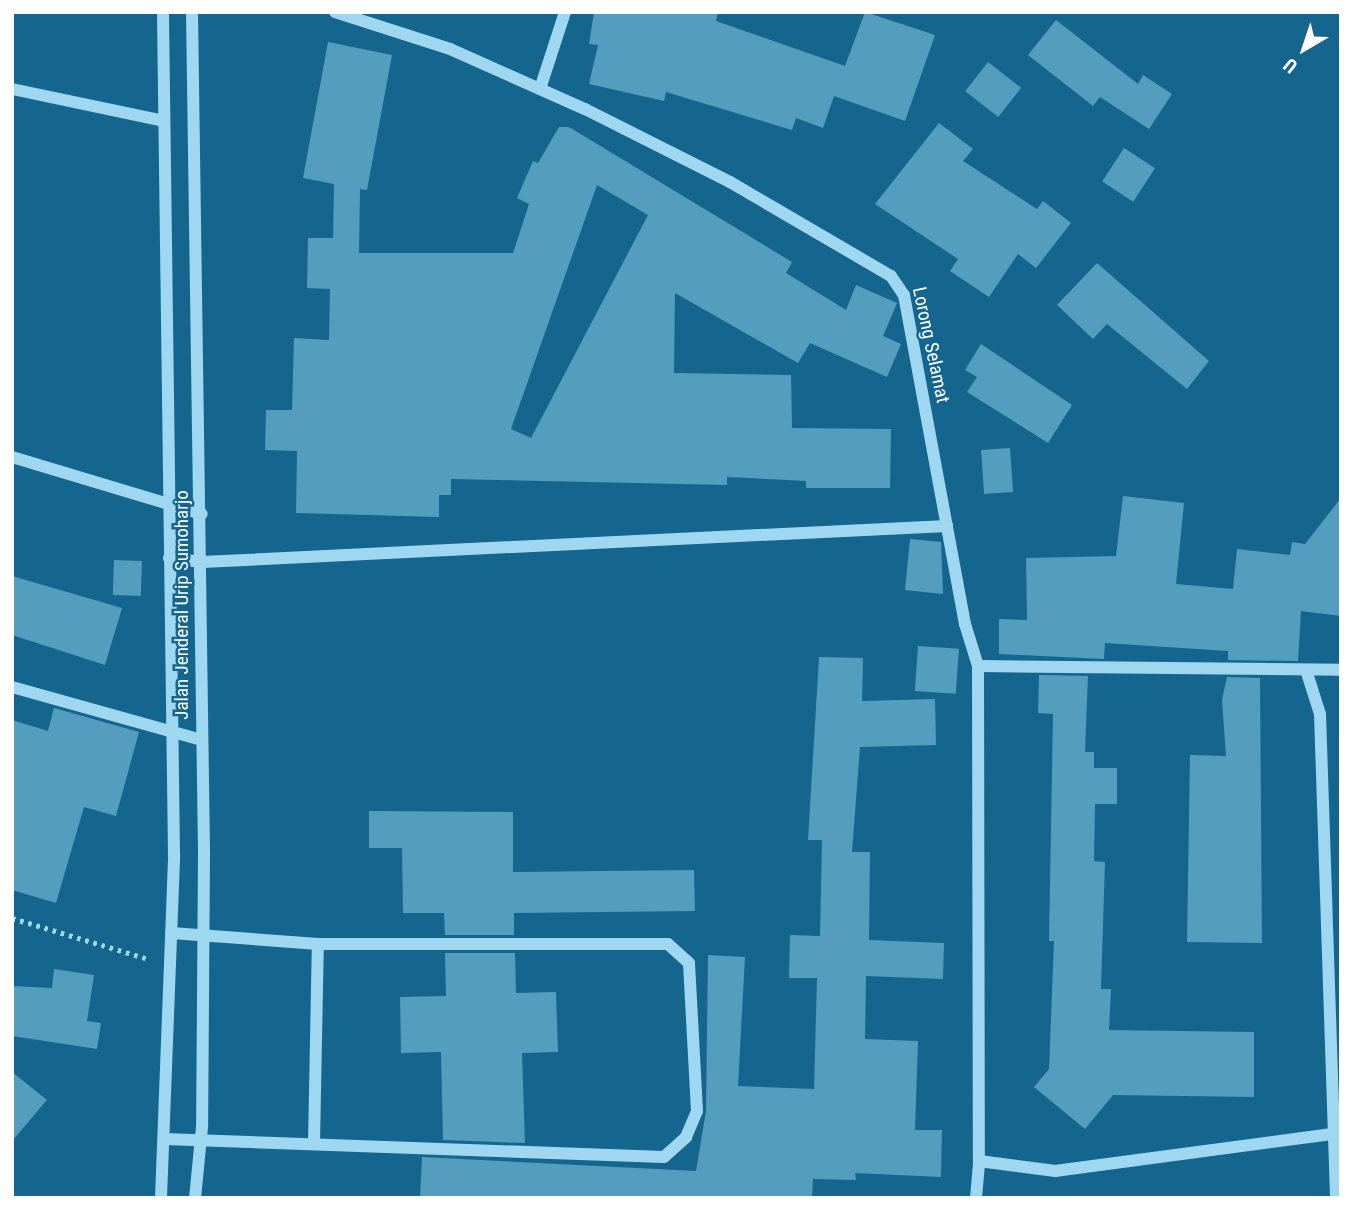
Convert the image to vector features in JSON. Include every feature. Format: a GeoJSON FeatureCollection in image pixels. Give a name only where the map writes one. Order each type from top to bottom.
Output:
{"type":"FeatureCollection","features":[{"type":"Feature","properties":{"kind":"street","name":"Jalan Jenderal Urip Sumoharjo"},"geometry":{"type":"LineString","coordinates":[[161,1198],[171,933],[163,12]]}},
{"type":"Feature","properties":{"kind":"street","name":"Jalan Jenderal Urip Sumoharjo"},"geometry":{"type":"LineString","coordinates":[[192,12],[202,514],[204,939],[201,1144],[195,1198]]}},
{"type":"Feature","properties":{"kind":"street","name":"Lorong Selamat"},"geometry":{"type":"LineString","coordinates":[[335,12],[400,30],[540,89],[730,182],[864,256],[900,286],[947,526],[978,666],[979,1161],[976,1198]]}},
{"type":"Feature","properties":{"kind":"street"},"geometry":{"type":"LineString","coordinates":[[540,89],[565,12]]}},
{"type":"Feature","properties":{"kind":"street"},"geometry":{"type":"LineString","coordinates":[[12,89],[164,121]]}},
{"type":"Feature","properties":{"kind":"street"},"geometry":{"type":"LineString","coordinates":[[12,457],[169,508],[202,514]]}},
{"type":"Feature","properties":{"kind":"street"},"geometry":{"type":"LineString","coordinates":[[169,558],[202,562],[947,526]]}},
{"type":"Feature","properties":{"kind":"street"},"geometry":{"type":"LineString","coordinates":[[978,666],[1307,673],[1341,670]]}},
{"type":"Feature","properties":{"kind":"street"},"geometry":{"type":"LineString","coordinates":[[1307,673],[1320,714],[1337,1133],[1336,1198]]}},
{"type":"Feature","properties":{"kind":"street"},"geometry":{"type":"LineString","coordinates":[[12,687],[171,735],[202,740]]}},
{"type":"Feature","properties":{"kind":"street"},"geometry":{"type":"LineString","coordinates":[[164,1139],[201,1144],[314,1144],[664,1157],[686,1137],[697,1111],[689,963],[668,944],[318,944],[204,939],[171,933]]}},
{"type":"Feature","properties":{"kind":"street"},"geometry":{"type":"LineString","coordinates":[[314,1144],[318,944]]}},
{"type":"Feature","properties":{"kind":"street"},"geometry":{"type":"LineString","coordinates":[[979,1161],[1055,1171],[1337,1133]]}},
{"type":"Feature","properties":{"kind":"path"},"geometry":{"type":"LineString","coordinates":[[12,918],[170,965]]}},
{"type":"Feature","properties":{"kind":"building"},"geometry":{"type":"Polygon","coordinates":[[[594,12],[718,12],[716,21],[845,66],[865,12],[935,35],[905,121],[834,96],[823,128],[796,118],[792,130],[666,92],[664,101],[589,84],[598,45],[589,44],[594,12]]]}},
{"type":"Feature","properties":{"kind":"building"},"geometry":{"type":"Polygon","coordinates":[[[1056,20],[1138,84],[1143,75],[1172,94],[1149,129],[1100,97],[1093,106],[1028,55],[1056,20]]]}},
{"type":"Feature","properties":{"kind":"building"},"geometry":{"type":"Polygon","coordinates":[[[328,42],[392,55],[367,190],[360,189],[359,253],[513,253],[529,204],[517,198],[533,161],[538,163],[559,127],[569,127],[792,262],[786,273],[846,310],[856,285],[897,303],[883,336],[901,344],[887,377],[810,343],[798,363],[675,293],[674,373],[791,375],[792,428],[891,429],[890,488],[806,488],[806,481],[727,477],[727,485],[451,479],[451,495],[439,495],[439,517],[296,513],[297,451],[265,450],[266,410],[292,410],[294,338],[329,340],[330,289],[307,288],[308,238],[333,238],[334,184],[303,178],[328,42]],[[597,185],[511,429],[531,438],[648,215],[597,185]]]}},
{"type":"Feature","properties":{"kind":"building"},"geometry":{"type":"Polygon","coordinates":[[[988,62],[1021,88],[998,117],[965,91],[988,62]]]}},
{"type":"Feature","properties":{"kind":"building"},"geometry":{"type":"Polygon","coordinates":[[[939,123],[973,149],[963,161],[1037,209],[1043,201],[1071,223],[1036,268],[1018,254],[989,297],[950,271],[958,259],[875,204],[939,123]]]}},
{"type":"Feature","properties":{"kind":"building"},"geometry":{"type":"Polygon","coordinates":[[[1124,148],[1155,168],[1133,202],[1102,182],[1124,148]]]}},
{"type":"Feature","properties":{"kind":"building"},"geometry":{"type":"Polygon","coordinates":[[[1097,263],[1209,361],[1187,389],[1107,324],[1093,339],[1057,305],[1097,263]]]}},
{"type":"Feature","properties":{"kind":"building"},"geometry":{"type":"Polygon","coordinates":[[[981,344],[1072,405],[1048,443],[967,392],[977,377],[965,370],[981,344]]]}},
{"type":"Feature","properties":{"kind":"building"},"geometry":{"type":"Polygon","coordinates":[[[1010,448],[1013,492],[984,494],[981,450],[1010,448]]]}},
{"type":"Feature","properties":{"kind":"building"},"geometry":{"type":"Polygon","coordinates":[[[1123,496],[1184,503],[1176,584],[1233,589],[1237,549],[1290,555],[1292,542],[1305,544],[1341,498],[1341,616],[1301,611],[1298,661],[1228,660],[1228,651],[1105,643],[1104,659],[999,654],[999,619],[1027,620],[1026,558],[1116,556],[1123,496]]]}},
{"type":"Feature","properties":{"kind":"building"},"geometry":{"type":"Polygon","coordinates":[[[910,539],[941,542],[943,594],[905,590],[910,539]]]}},
{"type":"Feature","properties":{"kind":"building"},"geometry":{"type":"Polygon","coordinates":[[[114,560],[142,561],[141,596],[113,595],[114,560]]]}},
{"type":"Feature","properties":{"kind":"building"},"geometry":{"type":"Polygon","coordinates":[[[12,576],[122,608],[105,665],[12,635],[12,576]]]}},
{"type":"Feature","properties":{"kind":"building"},"geometry":{"type":"Polygon","coordinates":[[[918,646],[959,649],[956,694],[915,691],[918,646]]]}},
{"type":"Feature","properties":{"kind":"building"},"geometry":{"type":"Polygon","coordinates":[[[819,657],[863,658],[862,701],[935,699],[936,745],[860,747],[852,852],[870,852],[869,940],[944,943],[943,979],[866,976],[865,1039],[918,1041],[915,1130],[942,1130],[941,1177],[855,1173],[856,1180],[813,1179],[812,1198],[420,1198],[422,1157],[696,1171],[706,1111],[708,955],[745,957],[738,1086],[814,1089],[817,978],[789,978],[790,935],[820,936],[822,840],[808,840],[819,657]]]}},
{"type":"Feature","properties":{"kind":"building"},"geometry":{"type":"Polygon","coordinates":[[[1039,675],[1088,676],[1085,752],[1094,752],[1094,768],[1117,768],[1117,804],[1095,804],[1094,861],[1105,862],[1101,989],[1111,989],[1109,1030],[1254,1032],[1254,1097],[1113,1095],[1085,1129],[1034,1087],[1049,1069],[1054,941],[1049,941],[1053,714],[1038,713],[1039,675]]]}},
{"type":"Feature","properties":{"kind":"building"},"geometry":{"type":"Polygon","coordinates":[[[1227,677],[1260,678],[1262,943],[1187,942],[1190,755],[1226,756],[1222,700],[1227,677]]]}},
{"type":"Feature","properties":{"kind":"building"},"geometry":{"type":"Polygon","coordinates":[[[54,708],[139,732],[116,816],[84,807],[56,903],[12,890],[12,720],[48,731],[54,708]]]}},
{"type":"Feature","properties":{"kind":"building"},"geometry":{"type":"Polygon","coordinates":[[[369,811],[513,812],[513,872],[694,870],[695,911],[514,913],[514,935],[445,935],[444,913],[403,913],[402,848],[369,848],[369,811]]]}},
{"type":"Feature","properties":{"kind":"building"},"geometry":{"type":"Polygon","coordinates":[[[445,953],[515,953],[516,993],[556,992],[558,1052],[522,1053],[525,1143],[443,1140],[441,1052],[401,1053],[400,997],[446,996],[445,953]]]}},
{"type":"Feature","properties":{"kind":"building"},"geometry":{"type":"Polygon","coordinates":[[[54,969],[94,975],[87,1021],[101,1023],[97,1049],[12,1036],[12,986],[52,988],[54,969]]]}},
{"type":"Feature","properties":{"kind":"building"},"geometry":{"type":"Polygon","coordinates":[[[12,1072],[47,1100],[12,1141],[12,1072]]]}}]}
